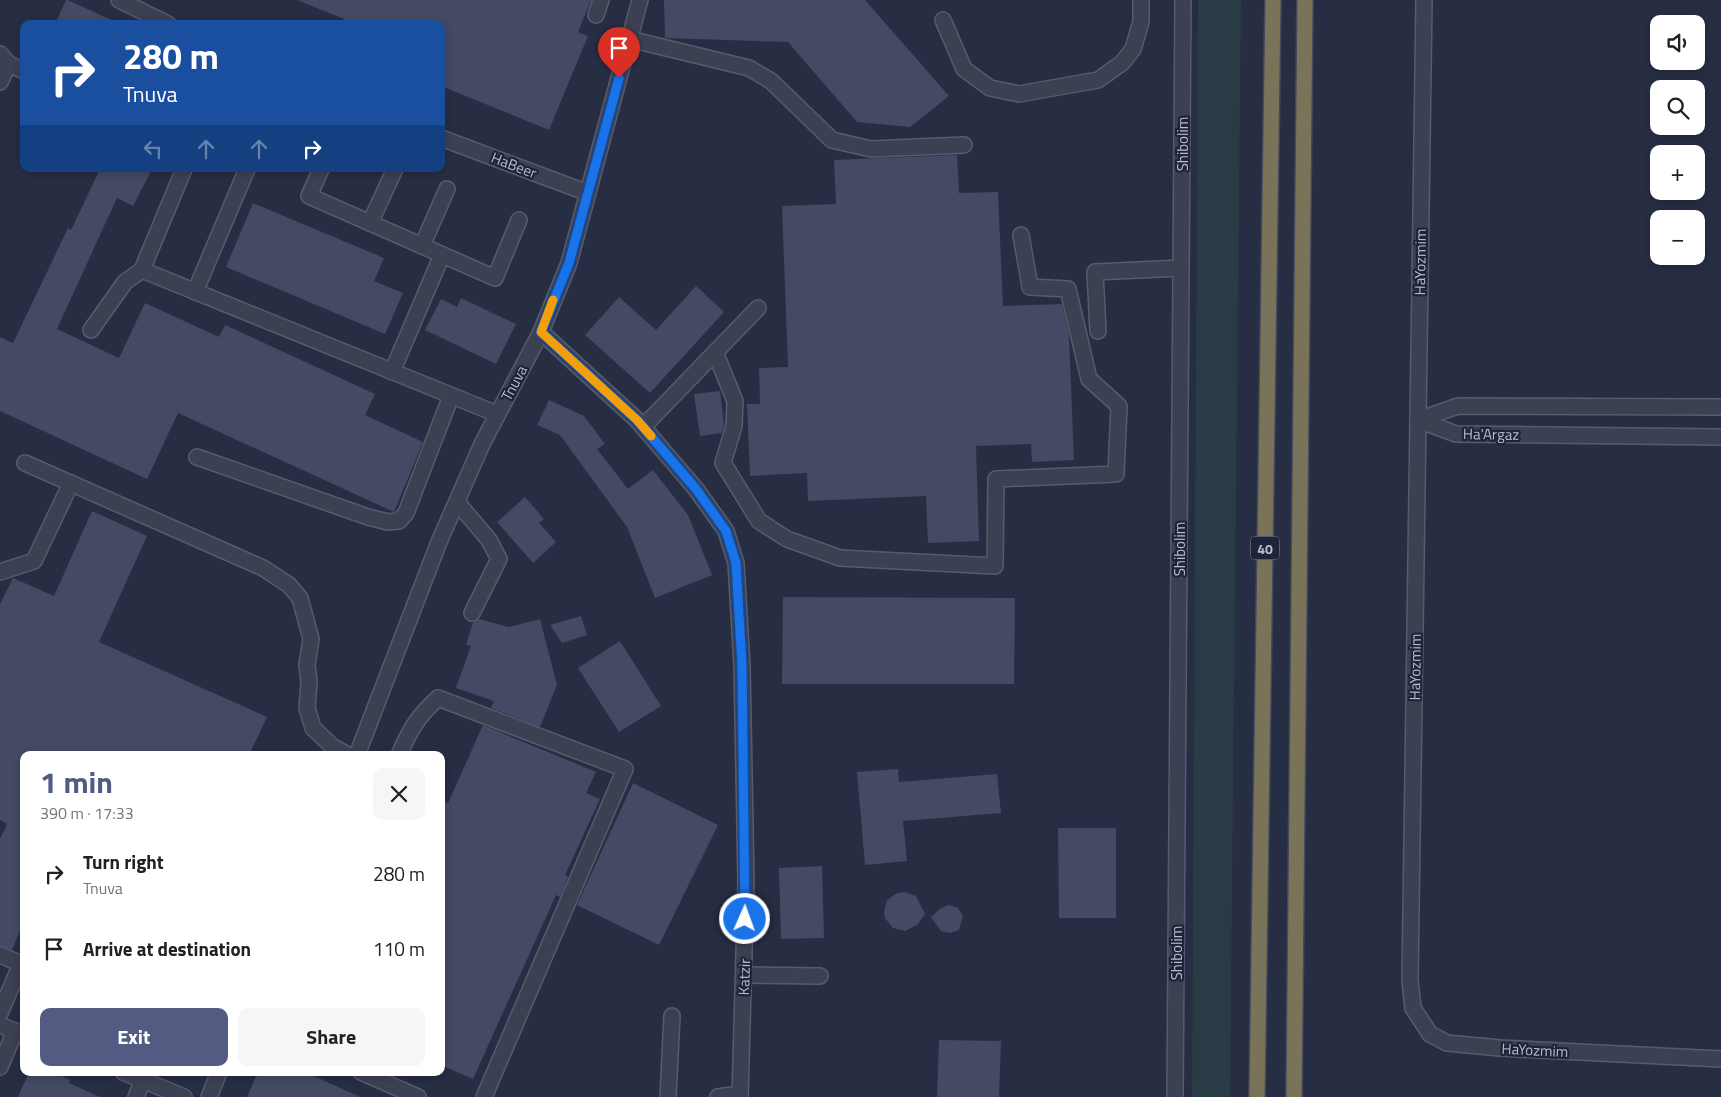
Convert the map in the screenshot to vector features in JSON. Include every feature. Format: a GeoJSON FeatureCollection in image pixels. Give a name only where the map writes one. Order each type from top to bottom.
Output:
{"type":"FeatureCollection","features":[{"type":"Feature","properties":{"kind":"highway","name":"40"},"geometry":{"type":"LineString","coordinates":[[1257,1097],[1273,0]]}},
{"type":"Feature","properties":{"kind":"highway","name":"40"},"geometry":{"type":"LineString","coordinates":[[1294,1097],[1305,0]]}},
{"type":"Feature","properties":{"kind":"street"},"geometry":{"type":"LineString","coordinates":[[119,0],[160,20]]}},
{"type":"Feature","properties":{"kind":"street"},"geometry":{"type":"LineString","coordinates":[[596,15],[601,0]]}},
{"type":"Feature","properties":{"kind":"street","name":"Tnuva"},"geometry":{"type":"LineString","coordinates":[[359,751],[457,502],[497,414],[541,332],[569,263],[640,0]]}},
{"type":"Feature","properties":{"kind":"street"},"geometry":{"type":"LineString","coordinates":[[942,20],[964,68],[990,88],[1019,94],[1098,80],[1122,63],[1133,49],[1141,22],[1141,0]]}},
{"type":"Feature","properties":{"kind":"street","name":"Shibolim"},"geometry":{"type":"LineString","coordinates":[[1175,1097],[1182,0]]}},
{"type":"Feature","properties":{"kind":"street","name":"HaYozmim"},"geometry":{"type":"LineString","coordinates":[[1424,0],[1410,980],[1413,1008],[1430,1034],[1446,1043],[1500,1048],[1721,1059]]}},
{"type":"Feature","properties":{"kind":"street"},"geometry":{"type":"LineString","coordinates":[[629,39],[750,68],[785,94],[832,140],[871,149],[964,145]]}},
{"type":"Feature","properties":{"kind":"street"},"geometry":{"type":"LineString","coordinates":[[0,82],[4,59],[20,69]]}},
{"type":"Feature","properties":{"kind":"street","name":"HaBeer"},"geometry":{"type":"LineString","coordinates":[[445,139],[588,193]]}},
{"type":"Feature","properties":{"kind":"street"},"geometry":{"type":"LineString","coordinates":[[91,330],[126,282],[142,270],[183,172]]}},
{"type":"Feature","properties":{"kind":"street"},"geometry":{"type":"LineString","coordinates":[[195,292],[246,172]]}},
{"type":"Feature","properties":{"kind":"street"},"geometry":{"type":"LineString","coordinates":[[320,172],[309,196],[495,278],[519,220]]}},
{"type":"Feature","properties":{"kind":"street"},"geometry":{"type":"LineString","coordinates":[[370,223],[394,172]]}},
{"type":"Feature","properties":{"kind":"street"},"geometry":{"type":"LineString","coordinates":[[422,246],[447,189]]}},
{"type":"Feature","properties":{"kind":"street"},"geometry":{"type":"LineString","coordinates":[[715,352],[735,401],[734,426],[724,463],[759,521],[787,539],[840,558],[995,566],[996,479],[1116,474],[1119,406],[1089,379],[1068,288],[1030,287],[1021,235]]}},
{"type":"Feature","properties":{"kind":"street"},"geometry":{"type":"LineString","coordinates":[[392,372],[442,255]]}},
{"type":"Feature","properties":{"kind":"street"},"geometry":{"type":"LineString","coordinates":[[1098,331],[1095,272],[1181,268]]}},
{"type":"Feature","properties":{"kind":"street"},"geometry":{"type":"LineString","coordinates":[[142,270],[497,414]]}},
{"type":"Feature","properties":{"kind":"street"},"geometry":{"type":"LineString","coordinates":[[643,427],[758,308]]}},
{"type":"Feature","properties":{"kind":"street","name":"Katzir"},"geometry":{"type":"LineString","coordinates":[[541,332],[643,427],[696,489],[726,531],[736,563],[742,666],[745,842],[744,975],[740,1096]]}},
{"type":"Feature","properties":{"kind":"street"},"geometry":{"type":"LineString","coordinates":[[197,457],[368,517],[388,522],[399,521],[406,513],[452,396]]}},
{"type":"Feature","properties":{"kind":"street","name":"Ha'Argaz"},"geometry":{"type":"LineString","coordinates":[[1418,420],[1458,406],[1721,407]]}},
{"type":"Feature","properties":{"kind":"street","name":"Ha'Argaz"},"geometry":{"type":"LineString","coordinates":[[1418,420],[1456,434],[1721,438]]}},
{"type":"Feature","properties":{"kind":"street"},"geometry":{"type":"LineString","coordinates":[[26,463],[263,568],[289,585],[300,598],[311,639],[307,665],[309,682],[308,708],[313,728],[324,741],[341,751]]}},
{"type":"Feature","properties":{"kind":"street"},"geometry":{"type":"LineString","coordinates":[[0,572],[34,561],[71,483]]}},
{"type":"Feature","properties":{"kind":"street"},"geometry":{"type":"LineString","coordinates":[[457,502],[489,540],[499,559],[472,614]]}},
{"type":"Feature","properties":{"kind":"street"},"geometry":{"type":"LineString","coordinates":[[401,751],[411,726],[438,698],[625,768],[484,1097]]}},
{"type":"Feature","properties":{"kind":"street"},"geometry":{"type":"LineString","coordinates":[[0,955],[20,964]]}},
{"type":"Feature","properties":{"kind":"street"},"geometry":{"type":"LineString","coordinates":[[0,1013],[20,971]]}},
{"type":"Feature","properties":{"kind":"street"},"geometry":{"type":"LineString","coordinates":[[744,975],[820,976]]}},
{"type":"Feature","properties":{"kind":"street"},"geometry":{"type":"LineString","coordinates":[[668,1097],[672,1016]]}},
{"type":"Feature","properties":{"kind":"street"},"geometry":{"type":"LineString","coordinates":[[0,1025],[19,1033],[1,1060]]}},
{"type":"Feature","properties":{"kind":"street"},"geometry":{"type":"LineString","coordinates":[[133,1076],[184,1097]]}},
{"type":"Feature","properties":{"kind":"street"},"geometry":{"type":"LineString","coordinates":[[209,1097],[217,1076]]}},
{"type":"Feature","properties":{"kind":"street"},"geometry":{"type":"LineString","coordinates":[[369,1076],[418,1097]]}},
{"type":"Feature","properties":{"kind":"street"},"geometry":{"type":"LineString","coordinates":[[136,1097],[143,1080]]}},
{"type":"Feature","properties":{"kind":"street"},"geometry":{"type":"LineString","coordinates":[[718,1097],[740,1096]]}},
{"type":"Feature","properties":{"kind":"shaded area"},"geometry":{"type":"Polygon","coordinates":[[[1198,0],[1241,0],[1230,1097],[1192,1097],[1198,0]]]}},
{"type":"Feature","properties":{"kind":"building"},"geometry":{"type":"Polygon","coordinates":[[[66,0],[68,0],[111,20],[57,20],[66,0]]]}},
{"type":"Feature","properties":{"kind":"building"},"geometry":{"type":"Polygon","coordinates":[[[297,0],[591,0],[578,32],[588,36],[549,130],[445,88],[445,20],[344,19],[297,0]]]}},
{"type":"Feature","properties":{"kind":"building"},"geometry":{"type":"Polygon","coordinates":[[[664,0],[865,0],[949,96],[910,127],[857,122],[788,42],[665,38],[664,0]]]}},
{"type":"Feature","properties":{"kind":"building"},"geometry":{"type":"Polygon","coordinates":[[[957,155],[959,193],[998,192],[1003,306],[1062,304],[1069,335],[1074,460],[1032,462],[1031,444],[976,446],[979,541],[928,543],[926,496],[808,501],[807,473],[750,476],[747,404],[760,404],[759,368],[788,367],[782,206],[836,204],[834,160],[957,155]]]}},
{"type":"Feature","properties":{"kind":"building"},"geometry":{"type":"Polygon","coordinates":[[[99,172],[150,172],[133,206],[117,198],[57,329],[119,358],[145,303],[219,337],[225,325],[375,394],[365,415],[423,442],[394,512],[178,413],[147,479],[0,411],[0,337],[13,343],[68,228],[71,230],[99,172]]]}},
{"type":"Feature","properties":{"kind":"building"},"geometry":{"type":"Polygon","coordinates":[[[253,203],[384,258],[374,281],[403,293],[385,334],[226,267],[253,203]]]}},
{"type":"Feature","properties":{"kind":"building"},"geometry":{"type":"Polygon","coordinates":[[[696,286],[724,312],[650,393],[585,335],[619,297],[656,330],[696,286]]]}},
{"type":"Feature","properties":{"kind":"building"},"geometry":{"type":"Polygon","coordinates":[[[461,298],[516,324],[496,364],[425,330],[441,299],[457,307],[461,298]]]}},
{"type":"Feature","properties":{"kind":"building"},"geometry":{"type":"Polygon","coordinates":[[[720,391],[724,425],[722,433],[700,436],[694,394],[720,391]]]}},
{"type":"Feature","properties":{"kind":"building"},"geometry":{"type":"Polygon","coordinates":[[[549,400],[584,416],[605,444],[597,449],[628,489],[653,470],[688,515],[712,575],[655,598],[627,527],[560,435],[537,425],[549,400]]]}},
{"type":"Feature","properties":{"kind":"building"},"geometry":{"type":"Polygon","coordinates":[[[525,497],[544,519],[539,523],[556,542],[533,563],[497,522],[525,497]]]}},
{"type":"Feature","properties":{"kind":"building"},"geometry":{"type":"Polygon","coordinates":[[[92,511],[147,536],[99,642],[267,717],[251,751],[20,751],[20,931],[12,950],[0,946],[0,839],[7,824],[0,820],[0,604],[13,578],[54,596],[92,511]]]}},
{"type":"Feature","properties":{"kind":"building"},"geometry":{"type":"Polygon","coordinates":[[[783,597],[1015,598],[1014,684],[782,684],[783,597]]]}},
{"type":"Feature","properties":{"kind":"building"},"geometry":{"type":"Polygon","coordinates":[[[581,616],[587,635],[562,643],[550,625],[581,616]]]}},
{"type":"Feature","properties":{"kind":"building"},"geometry":{"type":"Polygon","coordinates":[[[479,619],[509,627],[540,619],[557,685],[540,727],[491,708],[494,701],[456,688],[471,646],[466,645],[473,622],[479,619]]]}},
{"type":"Feature","properties":{"kind":"building"},"geometry":{"type":"Polygon","coordinates":[[[620,641],[661,706],[619,732],[578,668],[620,641]]]}},
{"type":"Feature","properties":{"kind":"building"},"geometry":{"type":"Polygon","coordinates":[[[483,725],[596,772],[586,793],[600,799],[565,875],[568,877],[560,897],[556,895],[473,1079],[445,1067],[445,802],[448,803],[483,725]]]}},
{"type":"Feature","properties":{"kind":"building"},"geometry":{"type":"Polygon","coordinates":[[[898,769],[899,782],[997,774],[1001,813],[903,821],[907,861],[865,865],[857,772],[898,769]]]}},
{"type":"Feature","properties":{"kind":"building"},"geometry":{"type":"Polygon","coordinates":[[[633,783],[718,825],[659,945],[577,905],[633,783]]]}},
{"type":"Feature","properties":{"kind":"building"},"geometry":{"type":"Polygon","coordinates":[[[1058,828],[1116,828],[1116,918],[1059,918],[1058,828]]]}},
{"type":"Feature","properties":{"kind":"building"},"geometry":{"type":"Polygon","coordinates":[[[822,866],[824,938],[781,939],[779,868],[822,866]]]}},
{"type":"Feature","properties":{"kind":"building"},"geometry":{"type":"Polygon","coordinates":[[[904,892],[916,896],[925,914],[917,925],[905,931],[893,928],[885,918],[884,912],[887,900],[897,893],[904,892]]]}},
{"type":"Feature","properties":{"kind":"building"},"geometry":{"type":"Polygon","coordinates":[[[949,905],[958,908],[963,916],[959,930],[950,933],[941,931],[931,917],[941,908],[949,905]]]}},
{"type":"Feature","properties":{"kind":"building"},"geometry":{"type":"Polygon","coordinates":[[[939,1040],[1001,1041],[999,1097],[937,1097],[939,1040]]]}},
{"type":"Feature","properties":{"kind":"building"},"geometry":{"type":"Polygon","coordinates":[[[27,1076],[62,1076],[70,1080],[69,1083],[100,1097],[18,1097],[27,1076]]]}},
{"type":"Feature","properties":{"kind":"building"},"geometry":{"type":"Polygon","coordinates":[[[256,1076],[314,1076],[360,1097],[247,1097],[256,1076]]]}},
{"type":"Feature","properties":{"kind":"slow traffic"},"geometry":{"type":"LineString","coordinates":[[553,300],[541,332],[637,420],[651,436]]}},
{"type":"Feature","properties":{"kind":"route"},"geometry":{"type":"LineString","coordinates":[[619,78],[569,263],[541,332],[637,420],[696,489],[726,531],[736,563],[742,666],[745,919]]}}]}
